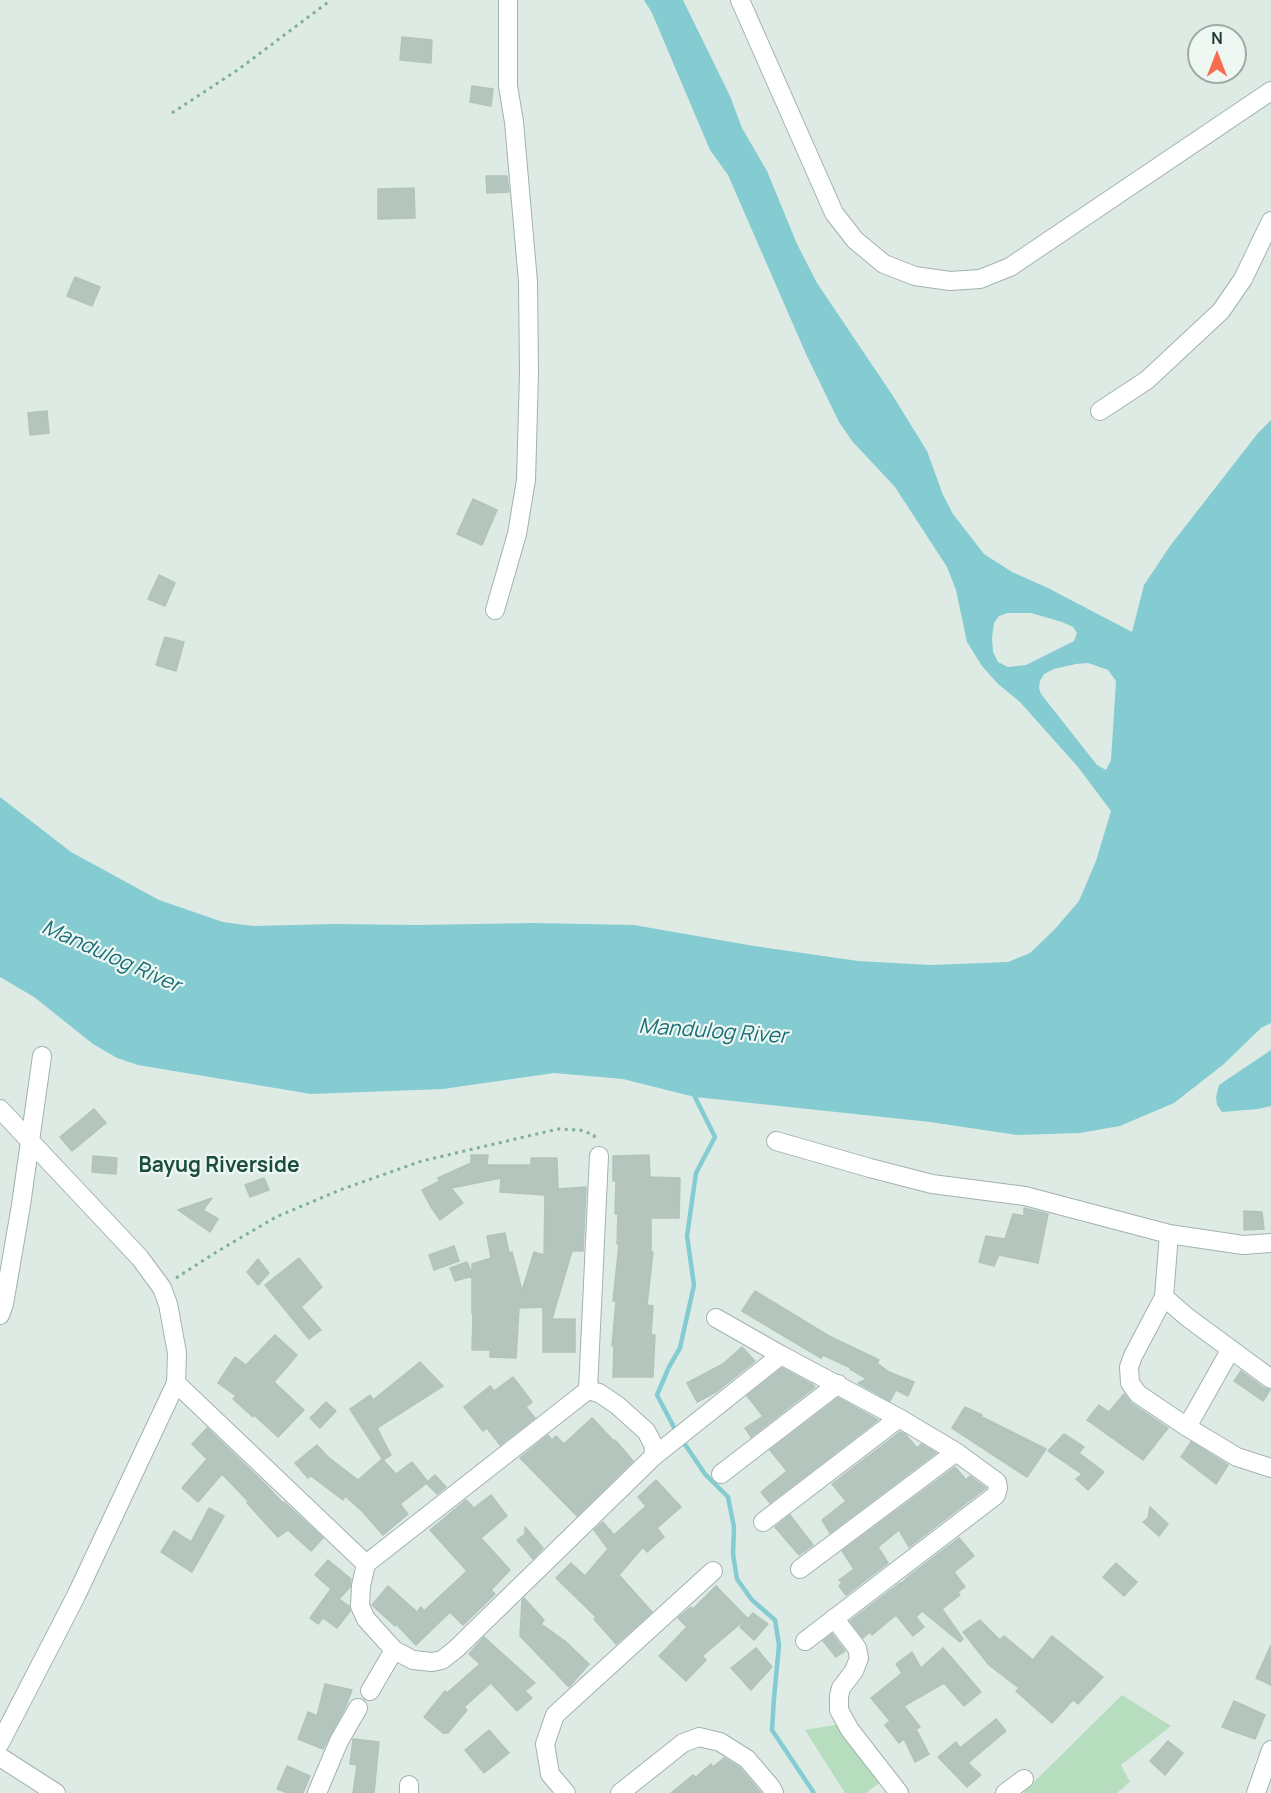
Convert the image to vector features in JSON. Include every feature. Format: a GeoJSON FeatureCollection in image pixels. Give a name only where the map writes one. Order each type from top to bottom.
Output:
{"type":"FeatureCollection","features":[{"type":"Feature","properties":{"kind":"street"},"geometry":{"type":"LineString","coordinates":[[495,610],[517,534],[526,480],[529,373],[528,282],[514,122],[508,86],[508,0]]}},
{"type":"Feature","properties":{"kind":"street"},"geometry":{"type":"LineString","coordinates":[[740,0],[834,213],[855,240],[884,264],[915,276],[950,281],[980,279],[1010,267],[1271,91]]}},
{"type":"Feature","properties":{"kind":"street"},"geometry":{"type":"LineString","coordinates":[[1100,411],[1147,380],[1221,311],[1243,279],[1271,222]]}},
{"type":"Feature","properties":{"kind":"street"},"geometry":{"type":"LineString","coordinates":[[0,1315],[4,1304],[42,1056]]}},
{"type":"Feature","properties":{"kind":"street"},"geometry":{"type":"LineString","coordinates":[[0,1109],[140,1258],[162,1288],[168,1304],[177,1353],[176,1383],[76,1596],[0,1743]]}},
{"type":"Feature","properties":{"kind":"street"},"geometry":{"type":"LineString","coordinates":[[776,1141],[932,1184],[1025,1196],[1169,1234],[1243,1245],[1271,1243]]}},
{"type":"Feature","properties":{"kind":"street"},"geometry":{"type":"LineString","coordinates":[[599,1156],[588,1390],[366,1564],[361,1586],[360,1606],[366,1619],[394,1650],[413,1660],[432,1662],[442,1660],[653,1457],[781,1355]]}},
{"type":"Feature","properties":{"kind":"street"},"geometry":{"type":"LineString","coordinates":[[1169,1234],[1164,1297],[1133,1356],[1129,1367],[1130,1383],[1138,1394],[1187,1427],[1237,1457],[1271,1468]]}},
{"type":"Feature","properties":{"kind":"street"},"geometry":{"type":"LineString","coordinates":[[1164,1297],[1187,1317],[1271,1379]]}},
{"type":"Feature","properties":{"kind":"street"},"geometry":{"type":"LineString","coordinates":[[716,1318],[899,1418],[956,1452],[997,1482],[996,1495],[805,1641]]}},
{"type":"Feature","properties":{"kind":"street"},"geometry":{"type":"LineString","coordinates":[[1187,1427],[1230,1349]]}},
{"type":"Feature","properties":{"kind":"street"},"geometry":{"type":"LineString","coordinates":[[176,1383],[366,1564]]}},
{"type":"Feature","properties":{"kind":"street"},"geometry":{"type":"LineString","coordinates":[[720,1474],[838,1384]]}},
{"type":"Feature","properties":{"kind":"street"},"geometry":{"type":"LineString","coordinates":[[588,1390],[599,1393],[617,1405],[646,1431],[652,1444],[653,1457]]}},
{"type":"Feature","properties":{"kind":"street"},"geometry":{"type":"LineString","coordinates":[[763,1522],[899,1418]]}},
{"type":"Feature","properties":{"kind":"street"},"geometry":{"type":"LineString","coordinates":[[800,1569],[956,1452]]}},
{"type":"Feature","properties":{"kind":"street"},"geometry":{"type":"LineString","coordinates":[[566,1793],[550,1774],[545,1744],[555,1715],[713,1571]]}},
{"type":"Feature","properties":{"kind":"street"},"geometry":{"type":"LineString","coordinates":[[834,1618],[857,1648],[859,1658],[854,1671],[841,1688],[839,1710],[850,1730],[899,1793]]}},
{"type":"Feature","properties":{"kind":"street"},"geometry":{"type":"LineString","coordinates":[[370,1691],[394,1650]]}},
{"type":"Feature","properties":{"kind":"street"},"geometry":{"type":"LineString","coordinates":[[317,1793],[339,1741],[358,1708]]}},
{"type":"Feature","properties":{"kind":"street"},"geometry":{"type":"LineString","coordinates":[[620,1793],[683,1743],[699,1737],[720,1742],[747,1758],[774,1793]]}},
{"type":"Feature","properties":{"kind":"street"},"geometry":{"type":"LineString","coordinates":[[1256,1793],[1271,1750]]}},
{"type":"Feature","properties":{"kind":"street"},"geometry":{"type":"LineString","coordinates":[[0,1757],[56,1793]]}},
{"type":"Feature","properties":{"kind":"street"},"geometry":{"type":"LineString","coordinates":[[1005,1793],[1024,1779]]}},
{"type":"Feature","properties":{"kind":"path"},"geometry":{"type":"LineString","coordinates":[[172,113],[239,69],[332,0]]}},
{"type":"Feature","properties":{"kind":"path"},"geometry":{"type":"LineString","coordinates":[[162,1288],[218,1251],[276,1217],[340,1190],[422,1161],[558,1129],[580,1130],[594,1135],[599,1156]]}},
{"type":"Feature","properties":{"kind":"green space"},"geometry":{"type":"Polygon","coordinates":[[[1122,1695],[1171,1726],[1121,1765],[1130,1782],[1117,1793],[1024,1792],[1122,1695]]]}},
{"type":"Feature","properties":{"kind":"green space"},"geometry":{"type":"Polygon","coordinates":[[[841,1724],[883,1780],[866,1793],[845,1793],[805,1730],[841,1724]]]}},
{"type":"Feature","properties":{"kind":"water","name":"Mandulog River"},"geometry":{"type":"Polygon","coordinates":[[[644,0],[683,0],[730,96],[742,128],[767,171],[797,244],[817,283],[927,451],[943,495],[953,514],[984,554],[1012,572],[1132,632],[1144,585],[1170,546],[1258,433],[1271,420],[1271,1023],[1261,1028],[1224,1064],[1174,1103],[1120,1126],[1080,1133],[1017,1135],[930,1122],[695,1097],[623,1079],[554,1073],[443,1089],[311,1094],[138,1065],[117,1058],[93,1044],[34,997],[0,977],[0,797],[71,852],[159,900],[223,922],[253,926],[534,923],[634,925],[858,961],[931,965],[1008,962],[1030,953],[1079,901],[1096,861],[1111,811],[1078,767],[1020,702],[998,684],[982,666],[967,642],[956,590],[947,567],[895,487],[852,441],[839,422],[806,354],[728,175],[710,150],[652,13],[644,0]],[[1008,613],[999,616],[994,623],[992,638],[993,652],[998,662],[1008,667],[1026,665],[1074,641],[1077,633],[1073,627],[1062,622],[1031,613],[1008,613]],[[1088,663],[1054,669],[1044,674],[1039,688],[1041,694],[1097,765],[1106,770],[1111,760],[1116,681],[1108,670],[1088,663]]]}},
{"type":"Feature","properties":{"kind":"water"},"geometry":{"type":"Polygon","coordinates":[[[1271,1050],[1271,1106],[1222,1112],[1217,1105],[1216,1097],[1219,1085],[1271,1050]]]}},
{"type":"Feature","properties":{"kind":"building"},"geometry":{"type":"Polygon","coordinates":[[[402,37],[432,40],[431,63],[400,60],[402,37]]]}},
{"type":"Feature","properties":{"kind":"building"},"geometry":{"type":"Polygon","coordinates":[[[472,86],[493,89],[491,106],[470,102],[472,86]]]}},
{"type":"Feature","properties":{"kind":"building"},"geometry":{"type":"Polygon","coordinates":[[[486,176],[507,176],[509,192],[487,193],[486,176]]]}},
{"type":"Feature","properties":{"kind":"building"},"geometry":{"type":"Polygon","coordinates":[[[414,188],[415,218],[378,219],[378,189],[414,188]]]}},
{"type":"Feature","properties":{"kind":"building"},"geometry":{"type":"Polygon","coordinates":[[[75,277],[100,287],[92,306],[67,296],[75,277]]]}},
{"type":"Feature","properties":{"kind":"building"},"geometry":{"type":"Polygon","coordinates":[[[47,411],[49,433],[30,435],[28,413],[47,411]]]}},
{"type":"Feature","properties":{"kind":"building"},"geometry":{"type":"Polygon","coordinates":[[[473,499],[497,510],[482,545],[457,534],[473,499]]]}},
{"type":"Feature","properties":{"kind":"building"},"geometry":{"type":"Polygon","coordinates":[[[159,575],[175,583],[165,606],[148,599],[159,575]]]}},
{"type":"Feature","properties":{"kind":"building"},"geometry":{"type":"Polygon","coordinates":[[[165,637],[184,642],[176,671],[156,665],[165,637]]]}},
{"type":"Feature","properties":{"kind":"building"},"geometry":{"type":"Polygon","coordinates":[[[94,1109],[106,1123],[72,1151],[60,1137],[94,1109]]]}},
{"type":"Feature","properties":{"kind":"building"},"geometry":{"type":"Polygon","coordinates":[[[471,1155],[488,1155],[487,1165],[531,1165],[531,1158],[557,1158],[558,1189],[586,1187],[583,1251],[572,1251],[552,1319],[575,1319],[575,1352],[543,1352],[543,1307],[519,1308],[516,1358],[490,1357],[490,1350],[472,1350],[472,1276],[455,1281],[450,1268],[467,1262],[472,1274],[472,1264],[491,1258],[487,1236],[505,1233],[522,1291],[534,1252],[544,1255],[545,1195],[500,1192],[501,1178],[451,1188],[463,1203],[440,1220],[422,1190],[440,1181],[438,1178],[471,1163],[471,1155]]]}},
{"type":"Feature","properties":{"kind":"building"},"geometry":{"type":"Polygon","coordinates":[[[649,1155],[650,1177],[680,1178],[679,1218],[651,1218],[651,1252],[653,1252],[647,1305],[653,1306],[651,1335],[655,1335],[653,1377],[613,1377],[614,1346],[612,1346],[616,1301],[613,1301],[619,1244],[617,1244],[618,1214],[615,1214],[616,1181],[613,1181],[613,1156],[649,1155]]]}},
{"type":"Feature","properties":{"kind":"building"},"geometry":{"type":"Polygon","coordinates":[[[93,1156],[117,1158],[116,1174],[92,1172],[93,1156]]]}},
{"type":"Feature","properties":{"kind":"building"},"geometry":{"type":"Polygon","coordinates":[[[264,1178],[269,1190],[250,1197],[245,1185],[264,1178]]]}},
{"type":"Feature","properties":{"kind":"building"},"geometry":{"type":"Polygon","coordinates":[[[212,1198],[203,1210],[218,1219],[210,1232],[178,1210],[212,1198]]]}},
{"type":"Feature","properties":{"kind":"building"},"geometry":{"type":"Polygon","coordinates":[[[1024,1208],[1048,1214],[1038,1263],[999,1255],[994,1266],[979,1262],[986,1236],[1005,1239],[1013,1214],[1024,1216],[1024,1208]]]}},
{"type":"Feature","properties":{"kind":"building"},"geometry":{"type":"Polygon","coordinates":[[[1244,1211],[1262,1212],[1264,1229],[1244,1230],[1244,1211]]]}},
{"type":"Feature","properties":{"kind":"building"},"geometry":{"type":"Polygon","coordinates":[[[454,1246],[459,1261],[434,1270],[429,1255],[454,1246]]]}},
{"type":"Feature","properties":{"kind":"building"},"geometry":{"type":"Polygon","coordinates":[[[299,1258],[322,1287],[301,1307],[321,1330],[309,1339],[265,1285],[299,1258]]]}},
{"type":"Feature","properties":{"kind":"building"},"geometry":{"type":"Polygon","coordinates":[[[258,1259],[269,1273],[258,1285],[247,1272],[258,1259]]]}},
{"type":"Feature","properties":{"kind":"building"},"geometry":{"type":"Polygon","coordinates":[[[755,1291],[829,1336],[879,1360],[877,1363],[889,1372],[914,1382],[908,1396],[896,1390],[890,1401],[858,1383],[867,1379],[851,1368],[823,1355],[821,1358],[742,1311],[755,1291]]]}},
{"type":"Feature","properties":{"kind":"building"},"geometry":{"type":"Polygon","coordinates":[[[275,1335],[297,1355],[274,1382],[304,1410],[278,1437],[233,1399],[236,1396],[218,1383],[235,1357],[246,1365],[275,1335]]]}},
{"type":"Feature","properties":{"kind":"building"},"geometry":{"type":"Polygon","coordinates":[[[742,1347],[755,1361],[716,1392],[697,1402],[687,1383],[723,1364],[742,1347]]]}},
{"type":"Feature","properties":{"kind":"building"},"geometry":{"type":"Polygon","coordinates":[[[420,1362],[443,1386],[377,1428],[391,1455],[383,1460],[350,1409],[370,1395],[373,1400],[420,1362]]]}},
{"type":"Feature","properties":{"kind":"building"},"geometry":{"type":"Polygon","coordinates":[[[782,1368],[815,1387],[751,1437],[745,1428],[763,1416],[747,1396],[782,1368]]]}},
{"type":"Feature","properties":{"kind":"building"},"geometry":{"type":"Polygon","coordinates":[[[1241,1371],[1270,1390],[1263,1401],[1234,1381],[1241,1371]]]}},
{"type":"Feature","properties":{"kind":"building"},"geometry":{"type":"Polygon","coordinates":[[[513,1377],[532,1402],[526,1407],[535,1418],[500,1445],[487,1428],[483,1431],[464,1407],[490,1386],[494,1391],[513,1377]]]}},
{"type":"Feature","properties":{"kind":"building"},"geometry":{"type":"Polygon","coordinates":[[[1124,1394],[1131,1403],[1168,1428],[1143,1460],[1087,1420],[1099,1405],[1109,1412],[1124,1394]]]}},
{"type":"Feature","properties":{"kind":"building"},"geometry":{"type":"Polygon","coordinates":[[[838,1398],[878,1420],[770,1503],[761,1492],[787,1471],[770,1450],[838,1398]]]}},
{"type":"Feature","properties":{"kind":"building"},"geometry":{"type":"Polygon","coordinates":[[[326,1402],[336,1411],[320,1428],[310,1418],[326,1402]]]}},
{"type":"Feature","properties":{"kind":"building"},"geometry":{"type":"Polygon","coordinates":[[[965,1407],[1046,1449],[1027,1477],[952,1428],[965,1407]]]}},
{"type":"Feature","properties":{"kind":"building"},"geometry":{"type":"Polygon","coordinates":[[[592,1418],[633,1461],[577,1516],[520,1458],[548,1435],[552,1440],[556,1436],[564,1444],[592,1418]]]}},
{"type":"Feature","properties":{"kind":"building"},"geometry":{"type":"Polygon","coordinates":[[[207,1428],[283,1503],[323,1538],[311,1551],[288,1530],[278,1537],[222,1474],[198,1502],[182,1488],[207,1459],[192,1444],[207,1428]]]}},
{"type":"Feature","properties":{"kind":"building"},"geometry":{"type":"Polygon","coordinates":[[[900,1432],[905,1434],[917,1448],[921,1444],[936,1453],[830,1533],[822,1520],[846,1501],[832,1484],[900,1432]]]}},
{"type":"Feature","properties":{"kind":"building"},"geometry":{"type":"Polygon","coordinates":[[[1064,1434],[1084,1447],[1079,1453],[1104,1472],[1088,1490],[1076,1479],[1082,1474],[1048,1451],[1064,1434]]]}},
{"type":"Feature","properties":{"kind":"building"},"geometry":{"type":"Polygon","coordinates":[[[1191,1442],[1228,1465],[1216,1484],[1181,1457],[1191,1442]]]}},
{"type":"Feature","properties":{"kind":"building"},"geometry":{"type":"Polygon","coordinates":[[[317,1445],[328,1457],[358,1480],[382,1459],[396,1474],[412,1462],[428,1482],[400,1504],[408,1514],[383,1535],[345,1496],[343,1500],[311,1476],[308,1478],[295,1463],[317,1445]]]}},
{"type":"Feature","properties":{"kind":"building"},"geometry":{"type":"Polygon","coordinates":[[[955,1467],[966,1480],[970,1476],[986,1488],[909,1547],[899,1530],[878,1547],[888,1563],[846,1595],[839,1586],[842,1583],[839,1580],[854,1569],[842,1551],[955,1467]]]}},
{"type":"Feature","properties":{"kind":"building"},"geometry":{"type":"Polygon","coordinates":[[[435,1475],[446,1487],[437,1494],[426,1483],[435,1475]]]}},
{"type":"Feature","properties":{"kind":"building"},"geometry":{"type":"Polygon","coordinates":[[[656,1480],[681,1507],[657,1528],[664,1537],[647,1552],[643,1547],[619,1575],[652,1612],[616,1644],[594,1619],[596,1617],[556,1578],[571,1563],[585,1576],[608,1549],[594,1530],[603,1522],[614,1535],[646,1506],[638,1497],[656,1480]]]}},
{"type":"Feature","properties":{"kind":"building"},"geometry":{"type":"Polygon","coordinates":[[[491,1495],[507,1516],[481,1538],[510,1570],[491,1590],[495,1594],[463,1625],[450,1612],[416,1645],[396,1624],[395,1626],[372,1605],[388,1586],[417,1612],[421,1607],[424,1611],[467,1571],[430,1530],[466,1500],[474,1508],[491,1495]]]}},
{"type":"Feature","properties":{"kind":"building"},"geometry":{"type":"Polygon","coordinates":[[[1150,1507],[1168,1524],[1159,1536],[1143,1522],[1148,1518],[1150,1507]]]}},
{"type":"Feature","properties":{"kind":"building"},"geometry":{"type":"Polygon","coordinates":[[[209,1508],[224,1516],[192,1572],[161,1552],[174,1531],[191,1542],[209,1508]]]}},
{"type":"Feature","properties":{"kind":"building"},"geometry":{"type":"Polygon","coordinates":[[[790,1515],[813,1545],[799,1555],[775,1527],[790,1515]]]}},
{"type":"Feature","properties":{"kind":"building"},"geometry":{"type":"Polygon","coordinates":[[[525,1527],[543,1548],[533,1559],[517,1540],[525,1534],[525,1527]]]}},
{"type":"Feature","properties":{"kind":"building"},"geometry":{"type":"Polygon","coordinates":[[[959,1538],[974,1556],[954,1572],[965,1587],[958,1592],[960,1595],[942,1609],[963,1639],[960,1642],[922,1611],[916,1617],[924,1627],[913,1636],[896,1615],[872,1635],[870,1632],[863,1638],[850,1621],[959,1538]]]}},
{"type":"Feature","properties":{"kind":"building"},"geometry":{"type":"Polygon","coordinates":[[[328,1560],[351,1579],[350,1587],[339,1599],[349,1606],[350,1611],[337,1628],[323,1618],[318,1624],[310,1618],[331,1589],[315,1575],[328,1560]]]}},
{"type":"Feature","properties":{"kind":"building"},"geometry":{"type":"Polygon","coordinates":[[[1116,1563],[1137,1582],[1124,1596],[1103,1577],[1116,1563]]]}},
{"type":"Feature","properties":{"kind":"building"},"geometry":{"type":"Polygon","coordinates":[[[716,1586],[747,1618],[702,1656],[706,1660],[686,1681],[659,1656],[687,1627],[678,1618],[691,1607],[693,1609],[716,1586]]]}},
{"type":"Feature","properties":{"kind":"building"},"geometry":{"type":"Polygon","coordinates":[[[524,1598],[544,1620],[541,1624],[565,1641],[589,1664],[569,1687],[520,1636],[524,1598]]]}},
{"type":"Feature","properties":{"kind":"building"},"geometry":{"type":"Polygon","coordinates":[[[753,1613],[768,1624],[754,1640],[740,1627],[753,1613]]]}},
{"type":"Feature","properties":{"kind":"building"},"geometry":{"type":"Polygon","coordinates":[[[980,1620],[1000,1640],[1004,1636],[1033,1660],[1052,1636],[1103,1677],[1078,1704],[1073,1700],[1052,1723],[1016,1691],[1019,1688],[989,1665],[963,1632],[980,1620]]]}},
{"type":"Feature","properties":{"kind":"building"},"geometry":{"type":"Polygon","coordinates":[[[832,1634],[845,1651],[836,1657],[823,1641],[832,1634]]]}},
{"type":"Feature","properties":{"kind":"building"},"geometry":{"type":"Polygon","coordinates":[[[484,1637],[535,1683],[525,1691],[532,1698],[517,1711],[491,1683],[464,1707],[467,1710],[448,1733],[443,1733],[424,1717],[445,1691],[447,1693],[480,1664],[469,1654],[484,1637]]]}},
{"type":"Feature","properties":{"kind":"building"},"geometry":{"type":"Polygon","coordinates":[[[1271,1645],[1271,1685],[1256,1678],[1271,1645]]]}},
{"type":"Feature","properties":{"kind":"building"},"geometry":{"type":"Polygon","coordinates":[[[756,1648],[772,1667],[751,1690],[731,1668],[756,1648]]]}},
{"type":"Feature","properties":{"kind":"building"},"geometry":{"type":"Polygon","coordinates":[[[943,1648],[981,1692],[964,1706],[944,1683],[904,1706],[920,1727],[916,1729],[929,1754],[915,1762],[904,1739],[899,1743],[885,1725],[890,1721],[871,1698],[902,1673],[896,1664],[912,1652],[921,1668],[943,1648]]]}},
{"type":"Feature","properties":{"kind":"building"},"geometry":{"type":"Polygon","coordinates":[[[325,1684],[352,1690],[323,1749],[298,1739],[308,1712],[317,1716],[325,1684]]]}},
{"type":"Feature","properties":{"kind":"building"},"geometry":{"type":"Polygon","coordinates":[[[1234,1701],[1265,1715],[1255,1739],[1222,1727],[1234,1701]]]}},
{"type":"Feature","properties":{"kind":"building"},"geometry":{"type":"Polygon","coordinates":[[[996,1719],[1006,1731],[968,1763],[981,1775],[967,1787],[938,1757],[956,1742],[960,1748],[996,1719]]]}},
{"type":"Feature","properties":{"kind":"building"},"geometry":{"type":"Polygon","coordinates":[[[489,1730],[509,1753],[484,1773],[465,1750],[489,1730]]]}},
{"type":"Feature","properties":{"kind":"building"},"geometry":{"type":"Polygon","coordinates":[[[353,1739],[379,1742],[374,1793],[353,1793],[357,1765],[350,1764],[353,1739]]]}},
{"type":"Feature","properties":{"kind":"building"},"geometry":{"type":"Polygon","coordinates":[[[1168,1741],[1183,1753],[1165,1775],[1150,1761],[1168,1741]]]}},
{"type":"Feature","properties":{"kind":"building"},"geometry":{"type":"Polygon","coordinates":[[[724,1758],[740,1768],[761,1793],[671,1793],[693,1775],[696,1777],[711,1764],[713,1767],[724,1758]]]}},
{"type":"Feature","properties":{"kind":"building"},"geometry":{"type":"Polygon","coordinates":[[[287,1766],[310,1776],[303,1793],[288,1793],[277,1789],[287,1766]]]}},
{"type":"Feature","properties":{"kind":"waterway"},"geometry":{"type":"LineString","coordinates":[[677,1433],[657,1395],[680,1348],[694,1285],[687,1236],[696,1173],[715,1137],[695,1097],[695,1092]]}},
{"type":"Feature","properties":{"kind":"waterway"},"geometry":{"type":"LineString","coordinates":[[682,1440],[705,1474],[728,1497],[734,1527],[733,1554],[737,1579],[752,1600],[775,1620],[779,1645],[772,1730],[814,1793]]}},
{"type":"Feature","properties":{"kind":"district","name":"Bayug Riverside"},"geometry":{"type":"Point","coordinates":[219,1166]}}]}
